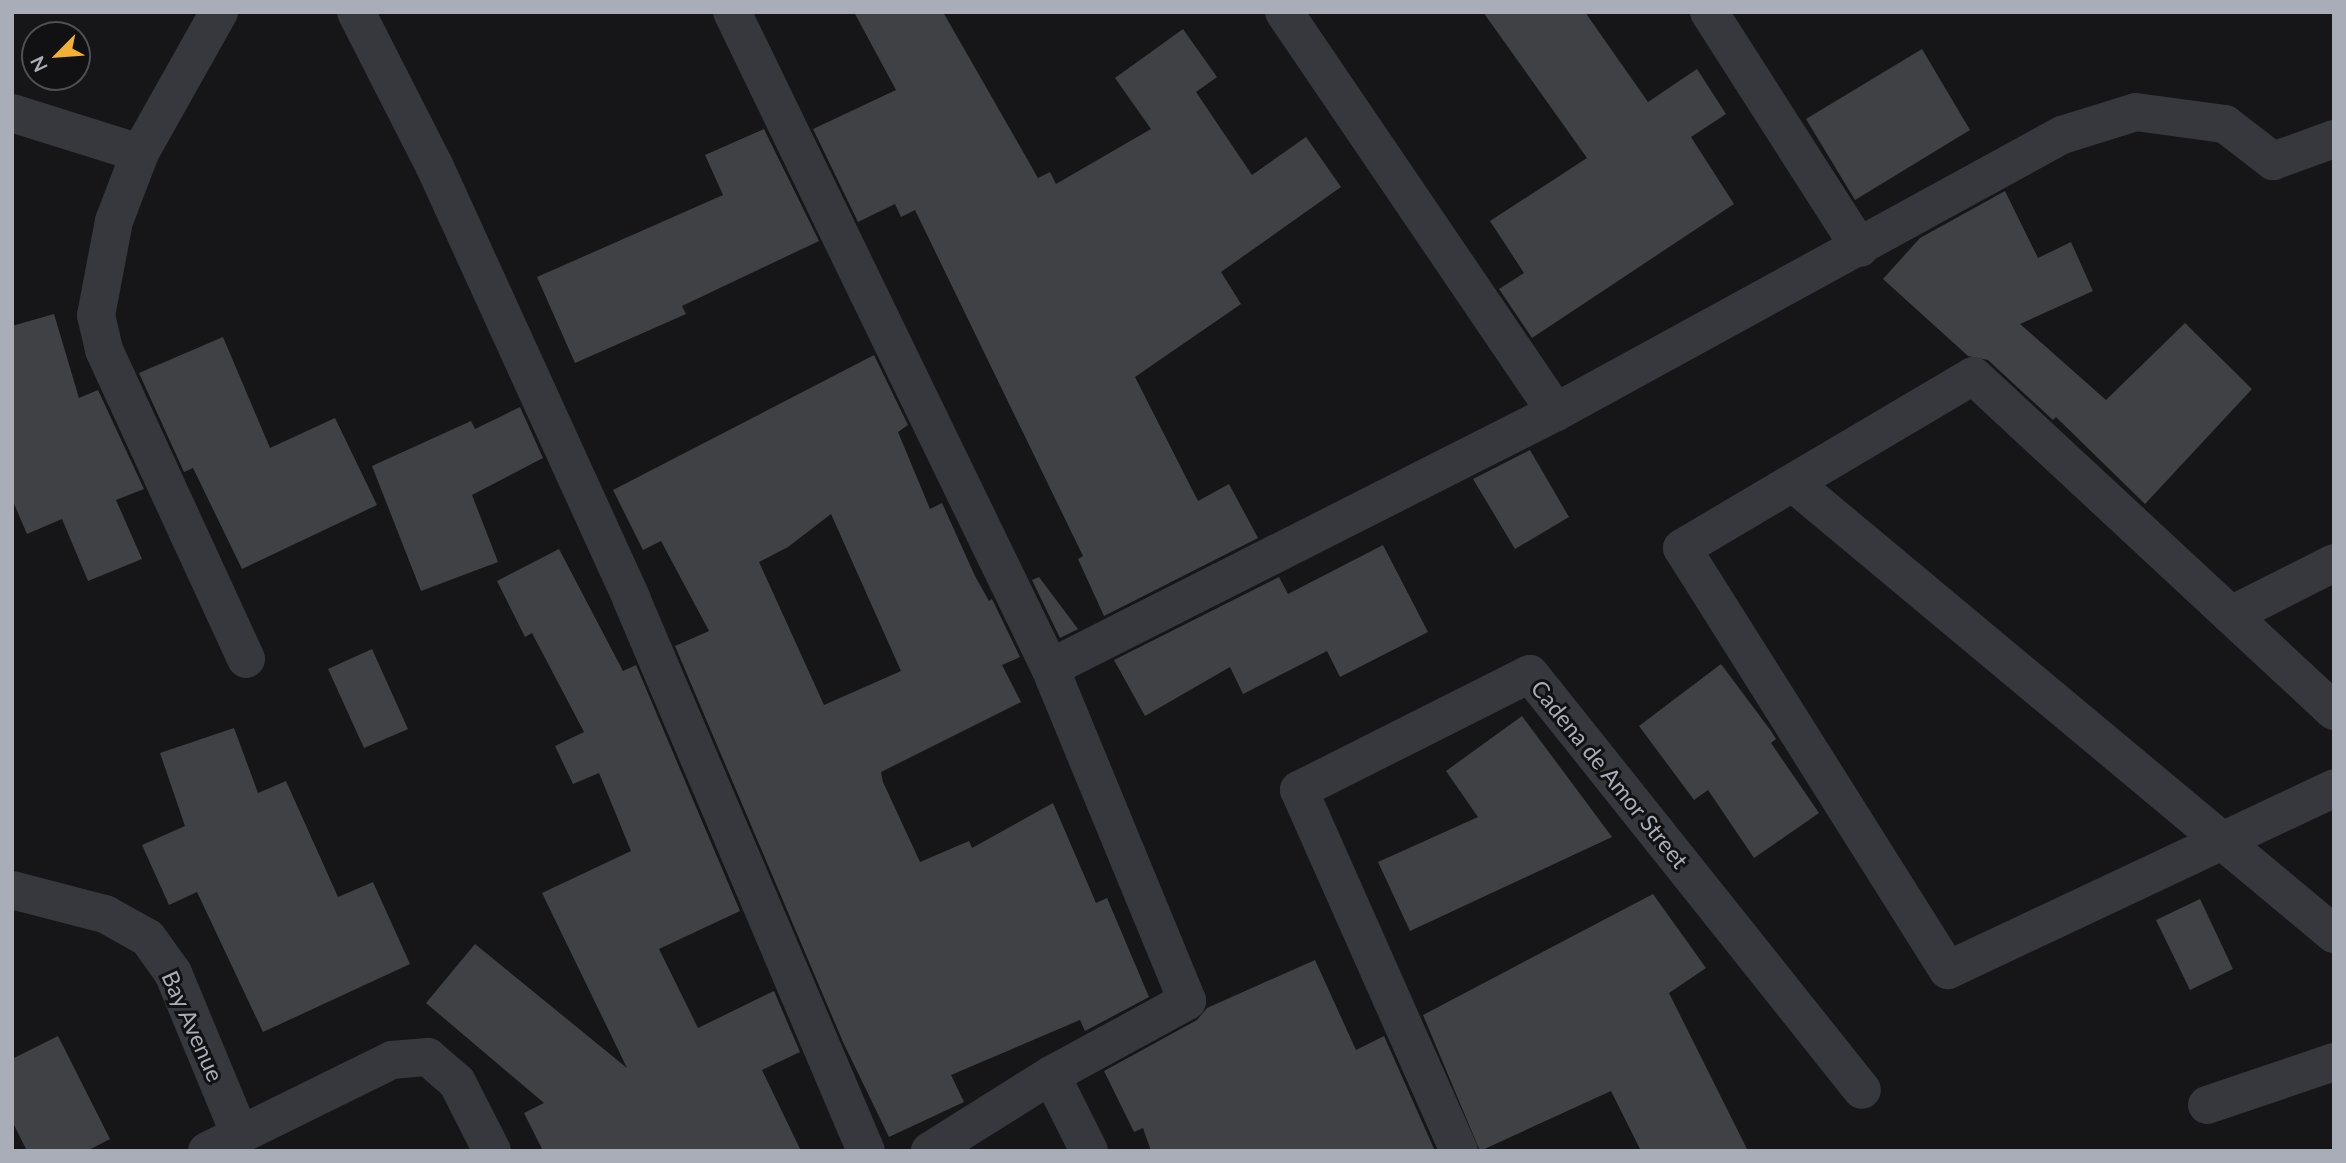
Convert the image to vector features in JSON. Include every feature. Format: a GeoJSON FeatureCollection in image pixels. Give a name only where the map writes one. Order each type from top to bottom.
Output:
{"type":"FeatureCollection","features":[{"type":"Feature","properties":{"kind":"street"},"geometry":{"type":"LineString","coordinates":[[219,12],[140,153],[114,221],[96,315],[104,350],[246,659]]}},
{"type":"Feature","properties":{"kind":"street"},"geometry":{"type":"LineString","coordinates":[[356,12],[434,165],[631,598],[866,1151]]}},
{"type":"Feature","properties":{"kind":"street"},"geometry":{"type":"LineString","coordinates":[[732,12],[1050,668],[1187,1000],[1051,1075],[930,1151]]}},
{"type":"Feature","properties":{"kind":"street"},"geometry":{"type":"LineString","coordinates":[[1284,12],[1556,412]]}},
{"type":"Feature","properties":{"kind":"street"},"geometry":{"type":"LineString","coordinates":[[1709,12],[1860,248]]}},
{"type":"Feature","properties":{"kind":"street"},"geometry":{"type":"LineString","coordinates":[[1050,668],[1556,412],[1860,248],[2062,135],[2136,112],[2225,124],[2273,161],[2334,139]]}},
{"type":"Feature","properties":{"kind":"street"},"geometry":{"type":"LineString","coordinates":[[12,113],[140,153]]}},
{"type":"Feature","properties":{"kind":"street"},"geometry":{"type":"LineString","coordinates":[[2334,711],[1973,376],[1682,548],[1948,970],[2228,842],[2334,788]]}},
{"type":"Feature","properties":{"kind":"street"},"geometry":{"type":"LineString","coordinates":[[1793,483],[1860,544],[2228,842],[2334,934]]}},
{"type":"Feature","properties":{"kind":"street"},"geometry":{"type":"LineString","coordinates":[[2231,615],[2334,563]]}},
{"type":"Feature","properties":{"kind":"street","name":"Cadena de Amor Street"},"geometry":{"type":"LineString","coordinates":[[1459,1151],[1299,790],[1530,674],[1862,1090]]}},
{"type":"Feature","properties":{"kind":"street","name":"Bay Avenue"},"geometry":{"type":"LineString","coordinates":[[12,890],[105,914],[148,938],[173,973],[223,1143]]}},
{"type":"Feature","properties":{"kind":"street"},"geometry":{"type":"LineString","coordinates":[[223,1143],[392,1060],[428,1057],[457,1082],[492,1151]]}},
{"type":"Feature","properties":{"kind":"street"},"geometry":{"type":"LineString","coordinates":[[2207,1105],[2331,1071]]}},
{"type":"Feature","properties":{"kind":"street"},"geometry":{"type":"LineString","coordinates":[[1051,1075],[1089,1151]]}},
{"type":"Feature","properties":{"kind":"building"},"geometry":{"type":"Polygon","coordinates":[[[854,12],[943,12],[1038,178],[1050,172],[1056,184],[1151,129],[1115,78],[1183,29],[1217,77],[1196,92],[1252,175],[1306,137],[1341,187],[1221,272],[1241,304],[1135,377],[1198,501],[1229,484],[1258,538],[1104,616],[1078,559],[1083,556],[915,210],[901,217],[895,204],[858,222],[813,129],[896,90],[854,12]]]}},
{"type":"Feature","properties":{"kind":"building"},"geometry":{"type":"Polygon","coordinates":[[[1483,12],[1585,12],[1648,102],[1697,69],[1726,114],[1691,137],[1734,204],[1532,338],[1499,289],[1524,273],[1490,221],[1587,158],[1483,12]]]}},
{"type":"Feature","properties":{"kind":"building"},"geometry":{"type":"Polygon","coordinates":[[[1922,49],[1970,130],[1855,200],[1806,119],[1922,49]]]}},
{"type":"Feature","properties":{"kind":"building"},"geometry":{"type":"Polygon","coordinates":[[[764,129],[819,241],[682,306],[686,314],[575,363],[537,277],[723,195],[705,155],[764,129]]]}},
{"type":"Feature","properties":{"kind":"building"},"geometry":{"type":"Polygon","coordinates":[[[2005,191],[2038,258],[2071,242],[2093,291],[2020,324],[2106,400],[2185,323],[2252,389],[2145,504],[2056,417],[2053,420],[1988,360],[1968,356],[1883,279],[1920,238],[2005,191]]]}},
{"type":"Feature","properties":{"kind":"building"},"geometry":{"type":"Polygon","coordinates":[[[54,314],[79,398],[98,390],[144,489],[116,500],[142,559],[88,581],[62,519],[27,534],[12,499],[12,326],[54,314]]]}},
{"type":"Feature","properties":{"kind":"building"},"geometry":{"type":"Polygon","coordinates":[[[223,337],[270,448],[335,418],[377,505],[242,569],[193,468],[184,472],[139,373],[223,337]]]}},
{"type":"Feature","properties":{"kind":"building"},"geometry":{"type":"Polygon","coordinates":[[[874,355],[908,425],[898,432],[930,509],[942,503],[975,576],[989,601],[992,599],[1020,657],[1002,665],[1021,702],[881,772],[883,782],[920,862],[969,841],[972,848],[1053,803],[1096,903],[1107,898],[1149,997],[1085,1031],[1080,1020],[951,1075],[964,1102],[889,1137],[843,1042],[675,646],[709,631],[661,541],[643,550],[613,490],[874,355]],[[831,514],[788,547],[759,562],[824,705],[901,671],[831,514]]]}},
{"type":"Feature","properties":{"kind":"building"},"geometry":{"type":"Polygon","coordinates":[[[520,407],[543,458],[472,495],[498,562],[421,591],[372,466],[471,421],[475,429],[520,407]]]}},
{"type":"Feature","properties":{"kind":"building"},"geometry":{"type":"Polygon","coordinates":[[[1530,450],[1569,517],[1515,549],[1473,479],[1530,450]]]}},
{"type":"Feature","properties":{"kind":"building"},"geometry":{"type":"Polygon","coordinates":[[[1383,545],[1428,632],[1340,677],[1327,651],[1243,694],[1230,667],[1145,716],[1114,660],[1279,577],[1288,594],[1383,545]]]}},
{"type":"Feature","properties":{"kind":"building"},"geometry":{"type":"Polygon","coordinates":[[[559,549],[623,671],[636,665],[740,911],[659,949],[698,1028],[774,991],[800,1052],[762,1070],[801,1151],[543,1151],[524,1113],[544,1103],[426,1003],[475,944],[627,1068],[542,893],[631,851],[599,773],[573,784],[555,746],[584,732],[532,633],[525,637],[497,581],[559,549]]]}},
{"type":"Feature","properties":{"kind":"building"},"geometry":{"type":"Polygon","coordinates":[[[1039,577],[1078,629],[1060,638],[1032,580],[1039,577]]]}},
{"type":"Feature","properties":{"kind":"building"},"geometry":{"type":"Polygon","coordinates":[[[372,649],[408,729],[364,748],[328,669],[372,649]]]}},
{"type":"Feature","properties":{"kind":"building"},"geometry":{"type":"Polygon","coordinates":[[[1721,664],[1771,731],[1776,739],[1771,743],[1819,813],[1754,858],[1708,790],[1694,800],[1639,726],[1721,664]]]}},
{"type":"Feature","properties":{"kind":"building"},"geometry":{"type":"Polygon","coordinates":[[[1522,716],[1612,837],[1410,931],[1378,862],[1478,817],[1446,771],[1522,716]]]}},
{"type":"Feature","properties":{"kind":"building"},"geometry":{"type":"Polygon","coordinates":[[[234,728],[258,793],[286,781],[338,897],[373,882],[410,964],[263,1032],[197,892],[169,905],[142,845],[185,826],[160,753],[234,728]]]}},
{"type":"Feature","properties":{"kind":"building"},"geometry":{"type":"Polygon","coordinates":[[[1653,894],[1706,968],[1669,993],[1748,1151],[1641,1151],[1611,1091],[1480,1151],[1423,1015],[1653,894]]]}},
{"type":"Feature","properties":{"kind":"building"},"geometry":{"type":"Polygon","coordinates":[[[2200,899],[2233,969],[2190,990],[2156,920],[2200,899]]]}},
{"type":"Feature","properties":{"kind":"building"},"geometry":{"type":"Polygon","coordinates":[[[1315,960],[1356,1050],[1384,1036],[1435,1151],[1151,1151],[1143,1128],[1134,1132],[1104,1071],[1197,1020],[1207,1008],[1315,960]]]}},
{"type":"Feature","properties":{"kind":"building"},"geometry":{"type":"Polygon","coordinates":[[[58,1036],[110,1139],[87,1151],[27,1151],[12,1121],[12,1059],[58,1036]]]}}]}
